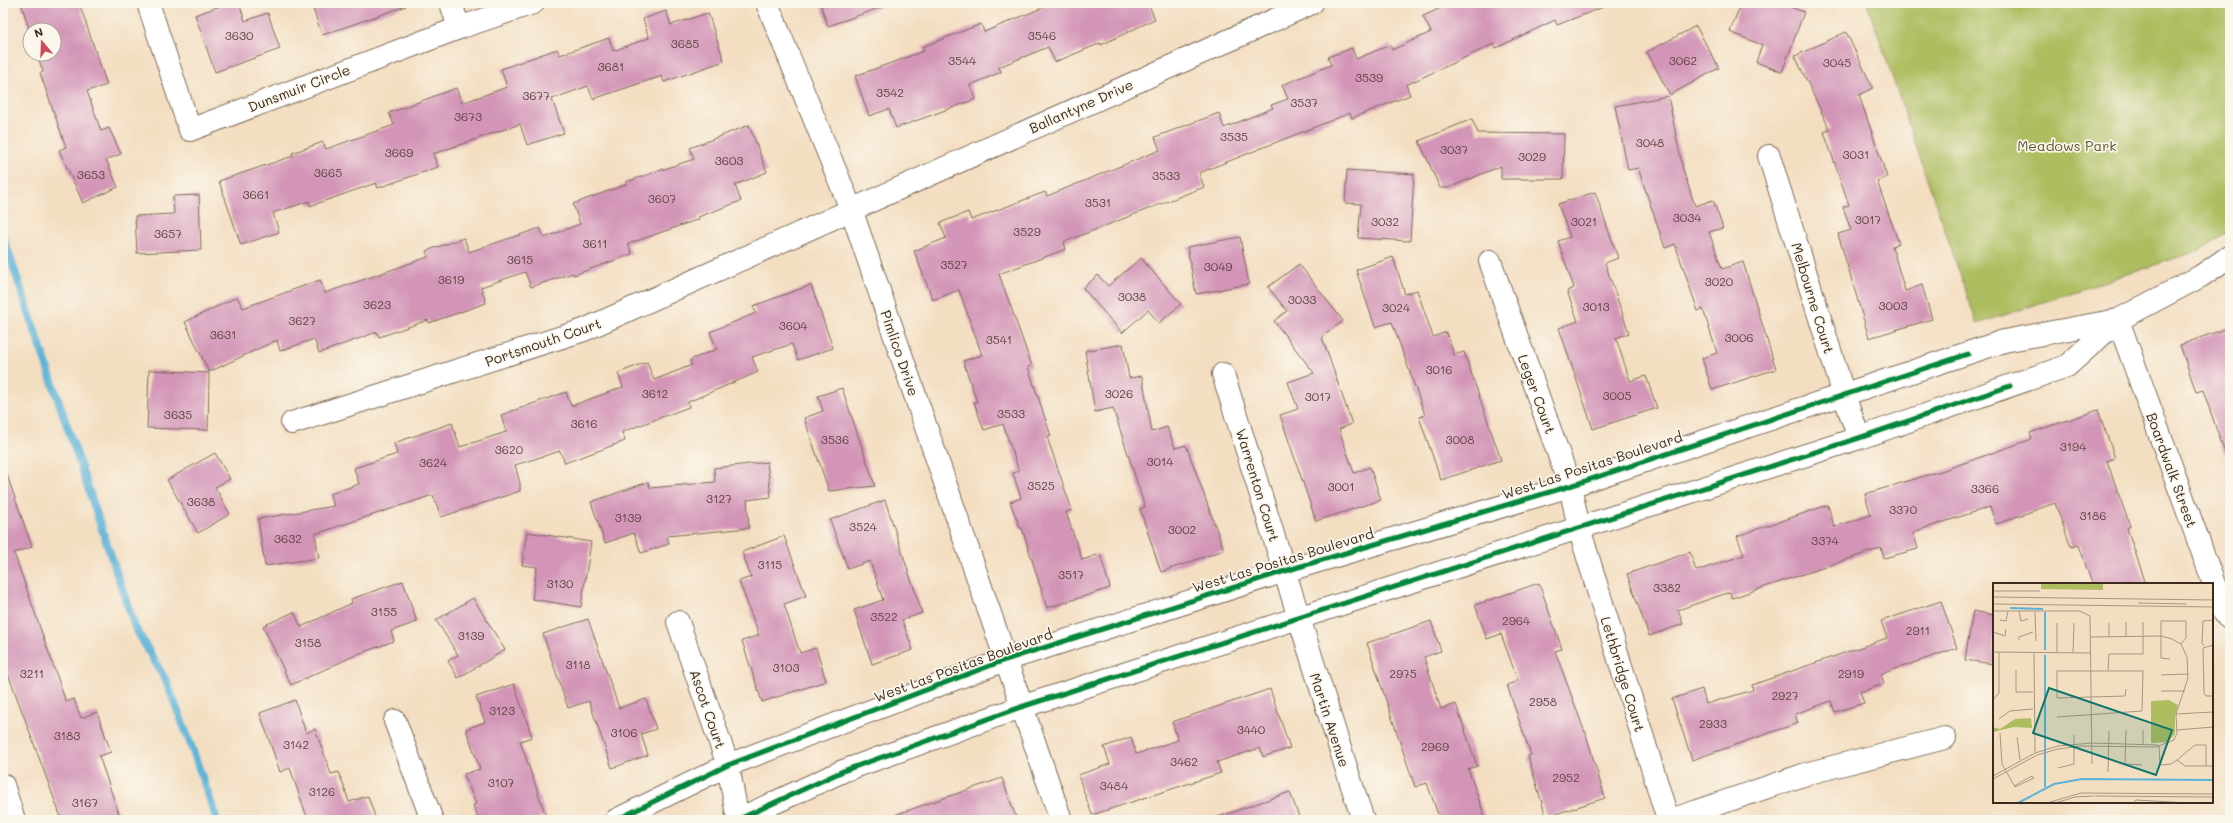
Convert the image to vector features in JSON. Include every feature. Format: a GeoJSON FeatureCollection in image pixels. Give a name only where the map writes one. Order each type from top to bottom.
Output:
{"type":"FeatureCollection","features":[{"type":"Feature","properties":{"kind":"street","name":"Dunsmuir Circle"},"geometry":{"type":"LineString","coordinates":[[148,3],[190,130],[459,28],[534,3]]}},
{"type":"Feature","properties":{"kind":"street"},"geometry":{"type":"LineString","coordinates":[[451,3],[459,28]]}},
{"type":"Feature","properties":{"kind":"street","name":"Pimlico Drive"},"geometry":{"type":"LineString","coordinates":[[767,3],[851,209],[1061,820]]}},
{"type":"Feature","properties":{"kind":"street","name":"Ballantyne Drive"},"geometry":{"type":"LineString","coordinates":[[851,209],[1312,3]]}},
{"type":"Feature","properties":{"kind":"street","name":"Melbourne Court"},"geometry":{"type":"LineString","coordinates":[[1769,156],[1844,395],[1860,438]]}},
{"type":"Feature","properties":{"kind":"street","name":"Portsmouth Court"},"geometry":{"type":"LineString","coordinates":[[292,424],[584,330],[851,209]]}},
{"type":"Feature","properties":{"kind":"street","name":"West Las Positas Boulevard"},"geometry":{"type":"LineString","coordinates":[[738,820],[843,771],[1022,707],[1860,438],[2068,366],[2118,320],[2201,276],[2230,256]]}},
{"type":"Feature","properties":{"kind":"street","name":"Leger Court"},"geometry":{"type":"LineString","coordinates":[[1490,261],[1570,486],[1579,528]]}},
{"type":"Feature","properties":{"kind":"street","name":"West Las Positas Boulevard"},"geometry":{"type":"LineString","coordinates":[[616,820],[728,766],[1005,660],[1285,571],[1570,486],[2004,341],[2118,320]]}},
{"type":"Feature","properties":{"kind":"street","name":"Boardwalk Street"},"geometry":{"type":"LineString","coordinates":[[2118,320],[2225,614],[2230,618]]}},
{"type":"Feature","properties":{"kind":"street","name":"Warrenton Court"},"geometry":{"type":"LineString","coordinates":[[1223,374],[1285,571],[1298,619]]}},
{"type":"Feature","properties":{"kind":"street","name":"Lethbridge Court"},"geometry":{"type":"LineString","coordinates":[[1579,528],[1668,820]]}},
{"type":"Feature","properties":{"kind":"street","name":"Martin Avenue"},"geometry":{"type":"LineString","coordinates":[[1298,619],[1363,820]]}},
{"type":"Feature","properties":{"kind":"street","name":"Ascot Court"},"geometry":{"type":"LineString","coordinates":[[678,622],[728,766],[738,820]]}},
{"type":"Feature","properties":{"kind":"street"},"geometry":{"type":"LineString","coordinates":[[396,721],[432,820]]}},
{"type":"Feature","properties":{"kind":"street"},"geometry":{"type":"LineString","coordinates":[[1671,820],[1809,773],[1945,738]]}},
{"type":"Feature","properties":{"kind":"street"},"geometry":{"type":"LineString","coordinates":[[3,785],[14,820]]}},
{"type":"Feature","properties":{"kind":"green space","name":"Meadows Park"},"geometry":{"type":"Polygon","coordinates":[[[1867,3],[2230,3],[2230,231],[2200,250],[1977,324],[1867,3]]]}},
{"type":"Feature","properties":{"kind":"building"},"geometry":{"type":"Polygon","coordinates":[[[21,3],[79,3],[107,85],[87,91],[101,131],[109,128],[121,154],[106,160],[118,187],[83,203],[59,150],[66,147],[40,73],[43,72],[40,62],[62,62],[62,22],[27,22],[21,3]]]}},
{"type":"Feature","properties":{"kind":"building"},"geometry":{"type":"Polygon","coordinates":[[[229,3],[239,3],[245,21],[268,13],[280,49],[215,72],[195,15],[229,3]]]}},
{"type":"Feature","properties":{"kind":"building"},"geometry":{"type":"Polygon","coordinates":[[[311,3],[405,3],[406,6],[322,35],[311,3]]]}},
{"type":"Feature","properties":{"kind":"building"},"geometry":{"type":"Polygon","coordinates":[[[820,3],[885,3],[885,6],[828,26],[820,3]]]}},
{"type":"Feature","properties":{"kind":"building"},"geometry":{"type":"Polygon","coordinates":[[[1054,3],[1148,3],[1155,19],[1101,45],[1101,43],[1055,62],[1048,47],[999,67],[1001,72],[970,85],[976,99],[896,128],[889,109],[869,116],[855,76],[924,51],[922,47],[981,24],[984,32],[1054,3]]]}},
{"type":"Feature","properties":{"kind":"building"},"geometry":{"type":"Polygon","coordinates":[[[1452,3],[1611,4],[1557,25],[1555,20],[1496,48],[1494,44],[1406,85],[1410,95],[1352,118],[1350,113],[1199,173],[1204,187],[1064,242],[1066,249],[999,274],[1032,366],[1028,367],[1051,436],[1047,437],[1072,510],[1066,512],[1082,560],[1100,554],[1110,588],[1047,608],[1022,528],[1020,528],[1010,502],[1021,498],[1013,473],[1019,471],[1003,424],[984,430],[974,402],[977,402],[963,361],[982,355],[959,290],[933,300],[914,251],[946,238],[940,223],[968,212],[971,220],[1045,192],[1047,196],[1160,150],[1155,137],[1219,113],[1224,128],[1273,108],[1271,105],[1288,99],[1282,85],[1331,65],[1328,57],[1352,48],[1356,59],[1390,45],[1392,50],[1431,32],[1423,16],[1452,3]]]}},
{"type":"Feature","properties":{"kind":"building"},"geometry":{"type":"Polygon","coordinates":[[[1741,3],[1779,3],[1804,12],[1782,72],[1756,62],[1762,45],[1730,32],[1741,3]]]}},
{"type":"Feature","properties":{"kind":"building"},"geometry":{"type":"Polygon","coordinates":[[[666,11],[671,25],[708,13],[724,61],[664,82],[662,76],[593,99],[588,86],[552,99],[564,133],[527,145],[520,124],[433,154],[438,167],[378,188],[376,183],[310,206],[309,201],[273,213],[279,232],[241,245],[219,181],[293,156],[292,153],[323,142],[326,149],[394,125],[389,113],[456,88],[462,103],[507,87],[501,69],[557,49],[560,55],[609,38],[613,51],[649,38],[643,19],[666,11]]]}},
{"type":"Feature","properties":{"kind":"building"},"geometry":{"type":"Polygon","coordinates":[[[1696,26],[1719,68],[1670,95],[1647,52],[1696,26]]]}},
{"type":"Feature","properties":{"kind":"building"},"geometry":{"type":"Polygon","coordinates":[[[1846,32],[1873,88],[1859,95],[1887,177],[1877,181],[1899,244],[1892,246],[1905,291],[1922,285],[1932,319],[1869,338],[1838,234],[1851,230],[1843,207],[1849,205],[1824,132],[1830,130],[1795,56],[1846,32]]]}},
{"type":"Feature","properties":{"kind":"building"},"geometry":{"type":"Polygon","coordinates":[[[1668,96],[1683,170],[1695,206],[1713,200],[1723,228],[1709,232],[1722,269],[1743,262],[1776,369],[1712,390],[1702,358],[1717,353],[1703,309],[1698,311],[1675,244],[1665,248],[1638,168],[1628,170],[1615,106],[1668,96]]]}},
{"type":"Feature","properties":{"kind":"building"},"geometry":{"type":"Polygon","coordinates":[[[1472,119],[1478,133],[1564,134],[1563,179],[1501,179],[1501,166],[1448,188],[1440,188],[1419,141],[1472,119]]]}},
{"type":"Feature","properties":{"kind":"building"},"geometry":{"type":"Polygon","coordinates":[[[749,125],[767,172],[735,185],[741,201],[698,217],[699,219],[628,244],[632,254],[574,275],[573,273],[531,287],[525,272],[481,287],[486,303],[429,323],[428,320],[379,337],[377,332],[319,353],[314,339],[280,351],[277,340],[209,372],[185,322],[237,297],[243,308],[320,280],[325,293],[428,257],[426,251],[464,238],[469,252],[540,228],[544,238],[580,224],[573,204],[627,184],[626,182],[694,159],[690,148],[749,125]]]}},
{"type":"Feature","properties":{"kind":"building"},"geometry":{"type":"Polygon","coordinates":[[[1347,170],[1414,174],[1410,241],[1358,238],[1361,204],[1345,203],[1347,170]]]}},
{"type":"Feature","properties":{"kind":"building"},"geometry":{"type":"Polygon","coordinates":[[[1595,192],[1618,258],[1605,263],[1629,333],[1616,338],[1630,381],[1646,376],[1657,408],[1593,429],[1559,328],[1578,321],[1567,291],[1574,288],[1558,241],[1570,237],[1558,204],[1595,192]]]}},
{"type":"Feature","properties":{"kind":"building"},"geometry":{"type":"Polygon","coordinates":[[[199,195],[201,250],[137,253],[135,216],[174,214],[173,196],[199,195]]]}},
{"type":"Feature","properties":{"kind":"building"},"geometry":{"type":"Polygon","coordinates":[[[1240,237],[1249,284],[1196,294],[1187,247],[1240,237]]]}},
{"type":"Feature","properties":{"kind":"building"},"geometry":{"type":"Polygon","coordinates":[[[1393,257],[1405,294],[1417,290],[1433,337],[1446,332],[1454,355],[1464,352],[1501,460],[1441,480],[1419,417],[1425,415],[1392,322],[1375,327],[1356,270],[1393,257]]]}},
{"type":"Feature","properties":{"kind":"building"},"geometry":{"type":"Polygon","coordinates":[[[1141,258],[1181,304],[1159,323],[1148,310],[1122,333],[1083,288],[1098,275],[1108,286],[1141,258]]]}},
{"type":"Feature","properties":{"kind":"building"},"geometry":{"type":"Polygon","coordinates":[[[1299,264],[1343,321],[1322,337],[1352,424],[1339,429],[1354,473],[1370,467],[1381,500],[1316,521],[1280,415],[1298,409],[1288,382],[1314,373],[1274,321],[1287,311],[1268,287],[1299,264]]]}},
{"type":"Feature","properties":{"kind":"building"},"geometry":{"type":"Polygon","coordinates":[[[811,285],[833,348],[798,360],[792,344],[752,357],[758,372],[688,402],[689,407],[622,432],[625,441],[565,463],[560,451],[515,465],[520,483],[520,491],[441,517],[433,495],[315,534],[319,558],[265,566],[258,519],[334,506],[330,494],[359,484],[354,468],[397,454],[394,443],[452,423],[460,447],[506,432],[501,415],[566,392],[571,406],[623,387],[618,373],[647,362],[654,380],[692,365],[690,360],[717,349],[710,332],[756,313],[753,306],[811,285]]]}},
{"type":"Feature","properties":{"kind":"building"},"geometry":{"type":"Polygon","coordinates":[[[2230,327],[2230,459],[2227,459],[2203,390],[2196,392],[2180,345],[2230,327]]]}},
{"type":"Feature","properties":{"kind":"building"},"geometry":{"type":"Polygon","coordinates":[[[1123,344],[1129,378],[1142,376],[1152,432],[1167,427],[1175,448],[1186,445],[1224,550],[1161,572],[1140,509],[1145,507],[1113,408],[1095,412],[1085,351],[1123,344]]]}},
{"type":"Feature","properties":{"kind":"building"},"geometry":{"type":"Polygon","coordinates":[[[149,370],[209,373],[208,430],[147,428],[149,370]]]}},
{"type":"Feature","properties":{"kind":"building"},"geometry":{"type":"Polygon","coordinates":[[[842,388],[875,486],[829,491],[804,418],[823,411],[818,396],[842,388]]]}},
{"type":"Feature","properties":{"kind":"building"},"geometry":{"type":"Polygon","coordinates":[[[2098,410],[2115,458],[2107,461],[2130,526],[2127,528],[2146,583],[2092,583],[2079,545],[2071,547],[2055,503],[1996,524],[1990,507],[1913,532],[1918,549],[1884,558],[1881,548],[1732,598],[1730,592],[1678,610],[1683,624],[1649,636],[1627,574],[1690,552],[1696,571],[1744,555],[1737,536],[1828,505],[1834,527],[1871,515],[1865,494],[1944,470],[2032,439],[2030,433],[2098,410]]]}},
{"type":"Feature","properties":{"kind":"building"},"geometry":{"type":"Polygon","coordinates":[[[215,453],[230,479],[215,487],[230,514],[198,533],[167,480],[215,453]]]}},
{"type":"Feature","properties":{"kind":"building"},"geometry":{"type":"Polygon","coordinates":[[[767,462],[771,497],[747,500],[749,528],[667,536],[669,544],[641,553],[634,533],[605,543],[591,502],[648,482],[650,488],[715,482],[714,468],[767,462]]]}},
{"type":"Feature","properties":{"kind":"building"},"geometry":{"type":"Polygon","coordinates":[[[6,472],[32,547],[14,553],[66,702],[74,699],[81,718],[97,712],[111,752],[99,756],[121,820],[62,820],[3,660],[3,473],[6,472]]]}},
{"type":"Feature","properties":{"kind":"building"},"geometry":{"type":"Polygon","coordinates":[[[885,500],[922,613],[902,620],[913,650],[872,664],[854,610],[883,600],[870,561],[848,569],[830,520],[885,500]]]}},
{"type":"Feature","properties":{"kind":"building"},"geometry":{"type":"Polygon","coordinates":[[[527,532],[591,542],[581,607],[532,599],[537,567],[522,565],[527,532]]]}},
{"type":"Feature","properties":{"kind":"building"},"geometry":{"type":"Polygon","coordinates":[[[784,536],[806,596],[784,604],[800,653],[816,648],[826,681],[762,702],[742,641],[759,635],[739,581],[751,577],[742,552],[784,536]]]}},
{"type":"Feature","properties":{"kind":"building"},"geometry":{"type":"Polygon","coordinates":[[[403,581],[417,622],[391,631],[394,641],[358,654],[291,685],[263,626],[294,612],[301,627],[352,603],[351,599],[403,581]]]}},
{"type":"Feature","properties":{"kind":"building"},"geometry":{"type":"Polygon","coordinates":[[[1539,583],[1562,649],[1555,651],[1587,738],[1605,798],[1546,817],[1528,756],[1531,755],[1507,685],[1518,681],[1501,634],[1487,639],[1475,605],[1539,583]]]}},
{"type":"Feature","properties":{"kind":"building"},"geometry":{"type":"Polygon","coordinates":[[[473,598],[505,650],[458,678],[448,661],[458,655],[436,620],[473,598]]]}},
{"type":"Feature","properties":{"kind":"building"},"geometry":{"type":"Polygon","coordinates":[[[1941,601],[1957,648],[1881,674],[1884,684],[1860,692],[1864,703],[1835,712],[1831,701],[1795,714],[1798,723],[1692,760],[1672,699],[1702,689],[1706,704],[1753,690],[1752,685],[1887,638],[1881,621],[1941,601]]]}},
{"type":"Feature","properties":{"kind":"building"},"geometry":{"type":"Polygon","coordinates":[[[1973,611],[1993,615],[1993,664],[1965,660],[1973,611]]]}},
{"type":"Feature","properties":{"kind":"building"},"geometry":{"type":"Polygon","coordinates":[[[588,619],[619,708],[646,699],[656,729],[641,734],[648,755],[612,768],[589,701],[568,708],[543,634],[588,619]]]}},
{"type":"Feature","properties":{"kind":"building"},"geometry":{"type":"Polygon","coordinates":[[[1431,621],[1441,651],[1424,657],[1441,709],[1456,704],[1477,766],[1468,769],[1486,820],[1440,820],[1427,783],[1415,787],[1367,643],[1431,621]]]}},
{"type":"Feature","properties":{"kind":"building"},"geometry":{"type":"Polygon","coordinates":[[[514,684],[532,737],[520,741],[546,816],[534,820],[479,820],[473,805],[476,804],[464,774],[480,769],[466,729],[485,722],[476,697],[514,684]]]}},
{"type":"Feature","properties":{"kind":"building"},"geometry":{"type":"Polygon","coordinates":[[[1270,689],[1290,748],[1263,757],[1260,748],[1217,762],[1221,773],[1092,815],[1078,775],[1110,764],[1104,747],[1131,737],[1136,754],[1178,740],[1172,722],[1270,689]]]}},
{"type":"Feature","properties":{"kind":"building"},"geometry":{"type":"Polygon","coordinates":[[[295,700],[306,733],[315,729],[331,774],[339,772],[349,802],[368,796],[376,820],[308,820],[290,768],[280,772],[260,713],[295,700]]]}},
{"type":"Feature","properties":{"kind":"building"},"geometry":{"type":"Polygon","coordinates":[[[1002,778],[1017,820],[892,820],[892,816],[1002,778]]]}},
{"type":"Feature","properties":{"kind":"building"},"geometry":{"type":"Polygon","coordinates":[[[1290,792],[1300,820],[1218,820],[1218,817],[1290,792]]]}},
{"type":"Feature","properties":{"kind":"waterway"},"geometry":{"type":"LineString","coordinates":[[3,236],[135,627],[166,681],[188,737],[217,820]]}},
{"type":"Feature","properties":{"kind":"cycle path"},"geometry":{"type":"LineString","coordinates":[[616,820],[728,765],[1005,660],[1285,571],[1570,486],[1968,354]]}},
{"type":"Feature","properties":{"kind":"cycle path"},"geometry":{"type":"LineString","coordinates":[[737,820],[843,771],[1021,707],[1859,438],[2010,386]]}}]}
